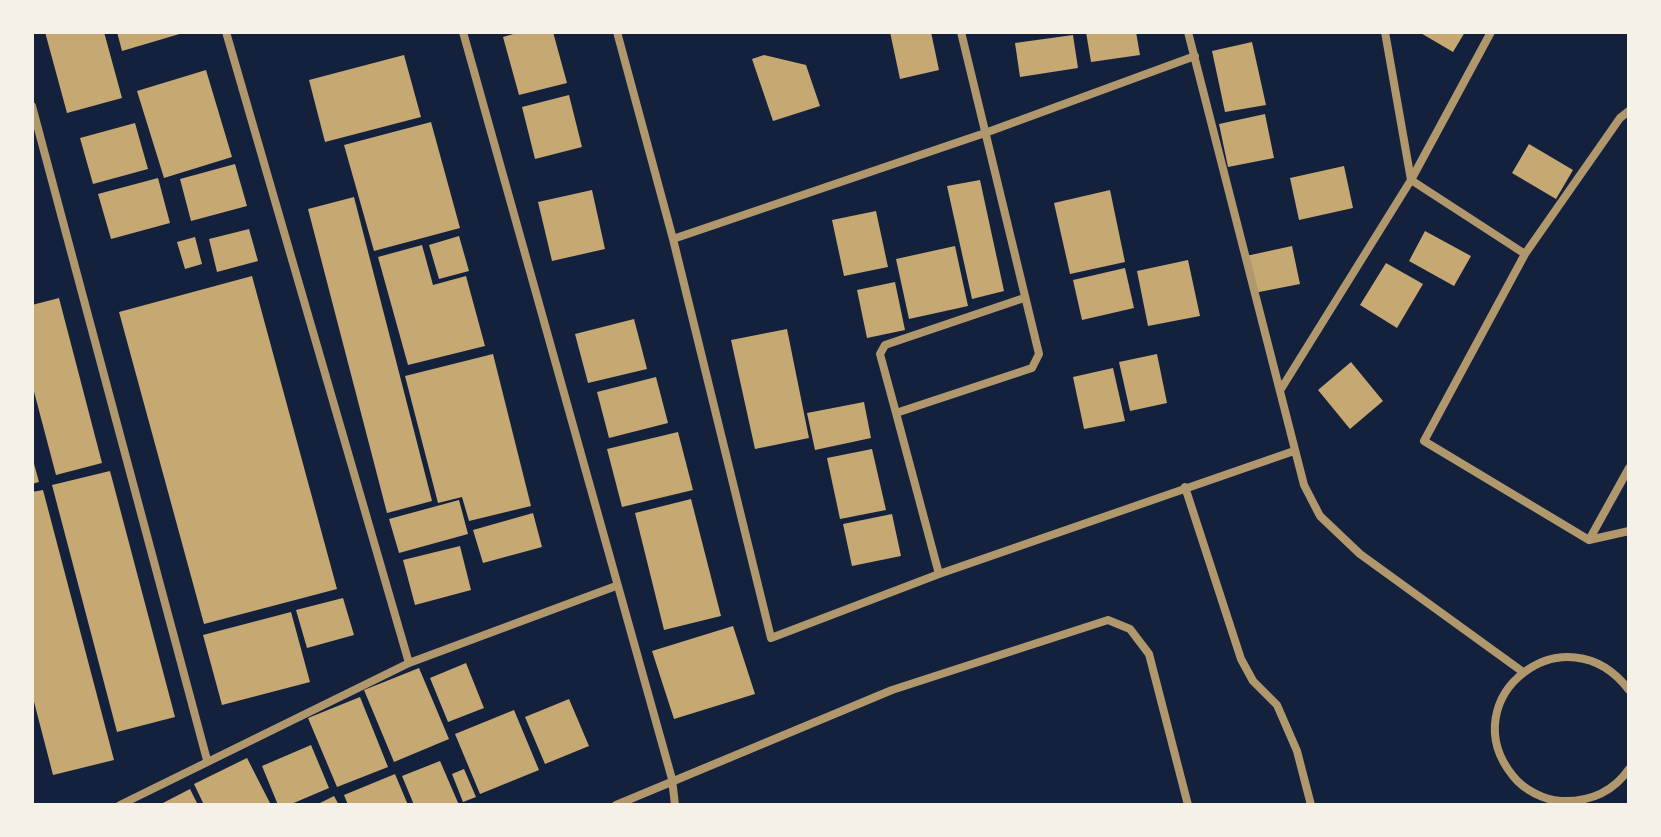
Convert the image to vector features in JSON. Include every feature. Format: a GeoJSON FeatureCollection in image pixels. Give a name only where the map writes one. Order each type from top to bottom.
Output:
{"type":"FeatureCollection","features":[{"type":"Feature","properties":{"kind":"street"},"geometry":{"type":"LineString","coordinates":[[226,32],[409,663]]}},
{"type":"Feature","properties":{"kind":"street"},"geometry":{"type":"LineString","coordinates":[[463,32],[672,779],[675,805]]}},
{"type":"Feature","properties":{"kind":"street"},"geometry":{"type":"LineString","coordinates":[[617,32],[673,239],[771,638],[939,574],[1294,451]]}},
{"type":"Feature","properties":{"kind":"street"},"geometry":{"type":"LineString","coordinates":[[896,413],[1032,368],[1039,354],[961,32]]}},
{"type":"Feature","properties":{"kind":"street"},"geometry":{"type":"LineString","coordinates":[[1188,32],[1281,389],[1294,451],[1304,485],[1320,516],[1360,554],[1523,672]]}},
{"type":"Feature","properties":{"kind":"street"},"geometry":{"type":"LineString","coordinates":[[1385,32],[1411,180],[1525,254]]}},
{"type":"Feature","properties":{"kind":"street"},"geometry":{"type":"LineString","coordinates":[[1281,389],[1411,180],[1491,32]]}},
{"type":"Feature","properties":{"kind":"street"},"geometry":{"type":"LineString","coordinates":[[673,239],[985,133],[1195,56]]}},
{"type":"Feature","properties":{"kind":"street"},"geometry":{"type":"LineString","coordinates":[[32,106],[207,760]]}},
{"type":"Feature","properties":{"kind":"street"},"geometry":{"type":"LineString","coordinates":[[1629,111],[1620,118],[1525,254],[1424,441],[1589,540],[1629,531]]}},
{"type":"Feature","properties":{"kind":"street"},"geometry":{"type":"LineString","coordinates":[[939,574],[880,354],[885,345],[1024,298]]}},
{"type":"Feature","properties":{"kind":"street"},"geometry":{"type":"LineString","coordinates":[[1589,540],[1629,468]]}},
{"type":"Feature","properties":{"kind":"street"},"geometry":{"type":"LineString","coordinates":[[1185,487],[1241,659],[1253,681],[1277,705],[1297,751],[1311,805]]}},
{"type":"Feature","properties":{"kind":"street"},"geometry":{"type":"LineString","coordinates":[[120,805],[409,663],[616,586]]}},
{"type":"Feature","properties":{"kind":"street"},"geometry":{"type":"LineString","coordinates":[[616,805],[672,779],[892,690],[1108,620],[1130,629],[1149,654],[1188,805]]}},
{"type":"Feature","properties":{"kind":"street"},"geometry":{"type":"LineString","coordinates":[[1628,771],[1613,787],[1596,797],[1575,802],[1555,801],[1535,794],[1518,782],[1501,756],[1495,726],[1499,705],[1523,672],[1541,661],[1561,657],[1582,658],[1601,664],[1619,677],[1629,690]]}},
{"type":"Feature","properties":{"kind":"building"},"geometry":{"type":"Polygon","coordinates":[[[45,32],[104,32],[122,98],[67,113],[45,32]]]}},
{"type":"Feature","properties":{"kind":"building"},"geometry":{"type":"Polygon","coordinates":[[[117,32],[183,32],[183,33],[122,51],[117,32]]]}},
{"type":"Feature","properties":{"kind":"building"},"geometry":{"type":"Polygon","coordinates":[[[520,32],[553,32],[567,83],[519,95],[503,37],[520,32]]]}},
{"type":"Feature","properties":{"kind":"building"},"geometry":{"type":"Polygon","coordinates":[[[890,32],[931,32],[939,70],[900,79],[890,32]]]}},
{"type":"Feature","properties":{"kind":"building"},"geometry":{"type":"Polygon","coordinates":[[[1086,32],[1136,32],[1140,55],[1091,62],[1086,32]]]}},
{"type":"Feature","properties":{"kind":"building"},"geometry":{"type":"Polygon","coordinates":[[[1419,32],[1465,32],[1453,52],[1419,32]]]}},
{"type":"Feature","properties":{"kind":"building"},"geometry":{"type":"Polygon","coordinates":[[[1073,35],[1078,68],[1020,77],[1015,43],[1073,35]]]}},
{"type":"Feature","properties":{"kind":"building"},"geometry":{"type":"Polygon","coordinates":[[[1252,42],[1266,105],[1225,112],[1212,51],[1252,42]]]}},
{"type":"Feature","properties":{"kind":"building"},"geometry":{"type":"Polygon","coordinates":[[[404,55],[421,117],[325,142],[309,80],[404,55]]]}},
{"type":"Feature","properties":{"kind":"building"},"geometry":{"type":"Polygon","coordinates":[[[764,55],[806,65],[820,106],[773,121],[752,59],[764,55]]]}},
{"type":"Feature","properties":{"kind":"building"},"geometry":{"type":"Polygon","coordinates":[[[206,70],[232,157],[164,178],[137,91],[206,70]]]}},
{"type":"Feature","properties":{"kind":"building"},"geometry":{"type":"Polygon","coordinates":[[[569,95],[582,147],[535,159],[522,107],[569,95]]]}},
{"type":"Feature","properties":{"kind":"building"},"geometry":{"type":"Polygon","coordinates":[[[1265,114],[1274,158],[1228,167],[1219,124],[1265,114]]]}},
{"type":"Feature","properties":{"kind":"building"},"geometry":{"type":"Polygon","coordinates":[[[431,122],[460,228],[374,251],[344,145],[431,122]]]}},
{"type":"Feature","properties":{"kind":"building"},"geometry":{"type":"Polygon","coordinates":[[[135,123],[148,169],[93,184],[80,138],[135,123]]]}},
{"type":"Feature","properties":{"kind":"building"},"geometry":{"type":"Polygon","coordinates":[[[1529,144],[1573,170],[1556,199],[1512,173],[1529,144]]]}},
{"type":"Feature","properties":{"kind":"building"},"geometry":{"type":"Polygon","coordinates":[[[235,164],[247,206],[191,221],[180,179],[235,164]]]}},
{"type":"Feature","properties":{"kind":"building"},"geometry":{"type":"Polygon","coordinates":[[[1344,166],[1353,208],[1299,220],[1290,178],[1344,166]]]}},
{"type":"Feature","properties":{"kind":"building"},"geometry":{"type":"Polygon","coordinates":[[[158,178],[170,223],[111,239],[98,194],[158,178]]]}},
{"type":"Feature","properties":{"kind":"building"},"geometry":{"type":"Polygon","coordinates":[[[980,180],[1004,291],[972,299],[947,186],[980,180]]]}},
{"type":"Feature","properties":{"kind":"building"},"geometry":{"type":"Polygon","coordinates":[[[592,190],[605,249],[552,261],[538,202],[592,190]]]}},
{"type":"Feature","properties":{"kind":"building"},"geometry":{"type":"Polygon","coordinates":[[[1110,190],[1125,262],[1070,274],[1054,203],[1110,190]]]}},
{"type":"Feature","properties":{"kind":"building"},"geometry":{"type":"Polygon","coordinates":[[[354,197],[432,501],[387,513],[308,209],[354,197]]]}},
{"type":"Feature","properties":{"kind":"building"},"geometry":{"type":"Polygon","coordinates":[[[876,211],[888,267],[844,276],[832,220],[876,211]]]}},
{"type":"Feature","properties":{"kind":"building"},"geometry":{"type":"Polygon","coordinates":[[[249,229],[258,261],[217,272],[209,239],[249,229]]]}},
{"type":"Feature","properties":{"kind":"building"},"geometry":{"type":"Polygon","coordinates":[[[1425,231],[1471,256],[1454,286],[1409,261],[1425,231]]]}},
{"type":"Feature","properties":{"kind":"building"},"geometry":{"type":"Polygon","coordinates":[[[459,236],[469,271],[439,279],[429,245],[459,236]]]}},
{"type":"Feature","properties":{"kind":"building"},"geometry":{"type":"Polygon","coordinates":[[[195,237],[202,264],[185,269],[177,242],[195,237]]]}},
{"type":"Feature","properties":{"kind":"building"},"geometry":{"type":"Polygon","coordinates":[[[422,245],[433,285],[466,276],[485,346],[408,365],[378,257],[422,245]]]}},
{"type":"Feature","properties":{"kind":"building"},"geometry":{"type":"Polygon","coordinates":[[[955,246],[968,306],[909,319],[896,259],[955,246]]]}},
{"type":"Feature","properties":{"kind":"building"},"geometry":{"type":"Polygon","coordinates":[[[1292,246],[1300,284],[1254,293],[1246,256],[1292,246]]]}},
{"type":"Feature","properties":{"kind":"building"},"geometry":{"type":"Polygon","coordinates":[[[1188,260],[1200,316],[1148,326],[1137,271],[1188,260]]]}},
{"type":"Feature","properties":{"kind":"building"},"geometry":{"type":"Polygon","coordinates":[[[1386,263],[1423,284],[1397,328],[1360,305],[1386,263]]]}},
{"type":"Feature","properties":{"kind":"building"},"geometry":{"type":"Polygon","coordinates":[[[1125,268],[1134,308],[1082,320],[1073,280],[1125,268]]]}},
{"type":"Feature","properties":{"kind":"building"},"geometry":{"type":"Polygon","coordinates":[[[252,276],[337,589],[204,624],[119,312],[252,276]]]}},
{"type":"Feature","properties":{"kind":"building"},"geometry":{"type":"Polygon","coordinates":[[[895,282],[905,330],[867,338],[857,290],[895,282]]]}},
{"type":"Feature","properties":{"kind":"building"},"geometry":{"type":"Polygon","coordinates":[[[59,298],[102,463],[56,475],[32,384],[32,305],[59,298]]]}},
{"type":"Feature","properties":{"kind":"building"},"geometry":{"type":"Polygon","coordinates":[[[634,319],[647,369],[588,383],[575,334],[634,319]]]}},
{"type":"Feature","properties":{"kind":"building"},"geometry":{"type":"Polygon","coordinates":[[[787,329],[809,438],[755,449],[731,340],[787,329]]]}},
{"type":"Feature","properties":{"kind":"building"},"geometry":{"type":"Polygon","coordinates":[[[493,354],[531,506],[469,521],[462,497],[438,503],[405,376],[493,354]]]}},
{"type":"Feature","properties":{"kind":"building"},"geometry":{"type":"Polygon","coordinates":[[[1157,354],[1167,403],[1130,411],[1119,362],[1157,354]]]}},
{"type":"Feature","properties":{"kind":"building"},"geometry":{"type":"Polygon","coordinates":[[[1351,362],[1383,401],[1350,429],[1318,390],[1351,362]]]}},
{"type":"Feature","properties":{"kind":"building"},"geometry":{"type":"Polygon","coordinates":[[[1113,368],[1125,421],[1084,429],[1073,377],[1113,368]]]}},
{"type":"Feature","properties":{"kind":"building"},"geometry":{"type":"Polygon","coordinates":[[[656,377],[668,423],[609,438],[597,392],[656,377]]]}},
{"type":"Feature","properties":{"kind":"building"},"geometry":{"type":"Polygon","coordinates":[[[864,402],[871,438],[815,450],[807,413],[864,402]]]}},
{"type":"Feature","properties":{"kind":"building"},"geometry":{"type":"Polygon","coordinates":[[[678,432],[693,490],[622,507],[607,449],[678,432]]]}},
{"type":"Feature","properties":{"kind":"building"},"geometry":{"type":"Polygon","coordinates":[[[872,449],[886,510],[840,519],[827,458],[872,449]]]}},
{"type":"Feature","properties":{"kind":"building"},"geometry":{"type":"Polygon","coordinates":[[[32,461],[39,482],[32,484],[32,461]]]}},
{"type":"Feature","properties":{"kind":"building"},"geometry":{"type":"Polygon","coordinates":[[[110,471],[175,717],[117,732],[52,485],[110,471]]]}},
{"type":"Feature","properties":{"kind":"building"},"geometry":{"type":"Polygon","coordinates":[[[43,490],[114,760],[53,775],[32,694],[32,492],[43,490]]]}},
{"type":"Feature","properties":{"kind":"building"},"geometry":{"type":"Polygon","coordinates":[[[691,499],[721,616],[664,630],[635,513],[691,499]]]}},
{"type":"Feature","properties":{"kind":"building"},"geometry":{"type":"Polygon","coordinates":[[[459,500],[468,534],[399,553],[389,519],[459,500]]]}},
{"type":"Feature","properties":{"kind":"building"},"geometry":{"type":"Polygon","coordinates":[[[533,513],[542,547],[483,563],[473,530],[533,513]]]}},
{"type":"Feature","properties":{"kind":"building"},"geometry":{"type":"Polygon","coordinates":[[[892,514],[901,556],[852,566],[843,524],[892,514]]]}},
{"type":"Feature","properties":{"kind":"building"},"geometry":{"type":"Polygon","coordinates":[[[460,546],[471,590],[415,605],[403,560],[460,546]]]}},
{"type":"Feature","properties":{"kind":"building"},"geometry":{"type":"Polygon","coordinates":[[[343,598],[354,635],[307,648],[296,610],[343,598]]]}},
{"type":"Feature","properties":{"kind":"building"},"geometry":{"type":"Polygon","coordinates":[[[291,612],[310,682],[222,705],[203,635],[291,612]]]}},
{"type":"Feature","properties":{"kind":"building"},"geometry":{"type":"Polygon","coordinates":[[[733,626],[755,694],[674,719],[652,651],[733,626]]]}},
{"type":"Feature","properties":{"kind":"building"},"geometry":{"type":"Polygon","coordinates":[[[466,663],[484,708],[448,722],[430,678],[466,663]]]}},
{"type":"Feature","properties":{"kind":"building"},"geometry":{"type":"Polygon","coordinates":[[[419,668],[449,739],[394,762],[364,690],[419,668]]]}},
{"type":"Feature","properties":{"kind":"building"},"geometry":{"type":"Polygon","coordinates":[[[360,697],[388,767],[337,787],[308,718],[360,697]]]}},
{"type":"Feature","properties":{"kind":"building"},"geometry":{"type":"Polygon","coordinates":[[[569,699],[589,746],[545,764],[525,717],[569,699]]]}},
{"type":"Feature","properties":{"kind":"building"},"geometry":{"type":"Polygon","coordinates":[[[514,710],[539,770],[480,794],[455,734],[514,710]]]}},
{"type":"Feature","properties":{"kind":"building"},"geometry":{"type":"Polygon","coordinates":[[[311,745],[329,788],[289,805],[278,805],[262,766],[311,745]]]}},
{"type":"Feature","properties":{"kind":"building"},"geometry":{"type":"Polygon","coordinates":[[[247,758],[271,805],[204,805],[194,784],[247,758]]]}},
{"type":"Feature","properties":{"kind":"building"},"geometry":{"type":"Polygon","coordinates":[[[440,761],[459,805],[414,805],[402,776],[440,761]]]}},
{"type":"Feature","properties":{"kind":"building"},"geometry":{"type":"Polygon","coordinates":[[[464,769],[476,797],[463,802],[452,774],[464,769]]]}},
{"type":"Feature","properties":{"kind":"building"},"geometry":{"type":"Polygon","coordinates":[[[395,774],[408,805],[348,805],[344,795],[395,774]]]}},
{"type":"Feature","properties":{"kind":"building"},"geometry":{"type":"Polygon","coordinates":[[[190,789],[198,805],[159,805],[190,789]]]}},
{"type":"Feature","properties":{"kind":"building"},"geometry":{"type":"Polygon","coordinates":[[[334,796],[339,805],[316,805],[334,796]]]}}]}
